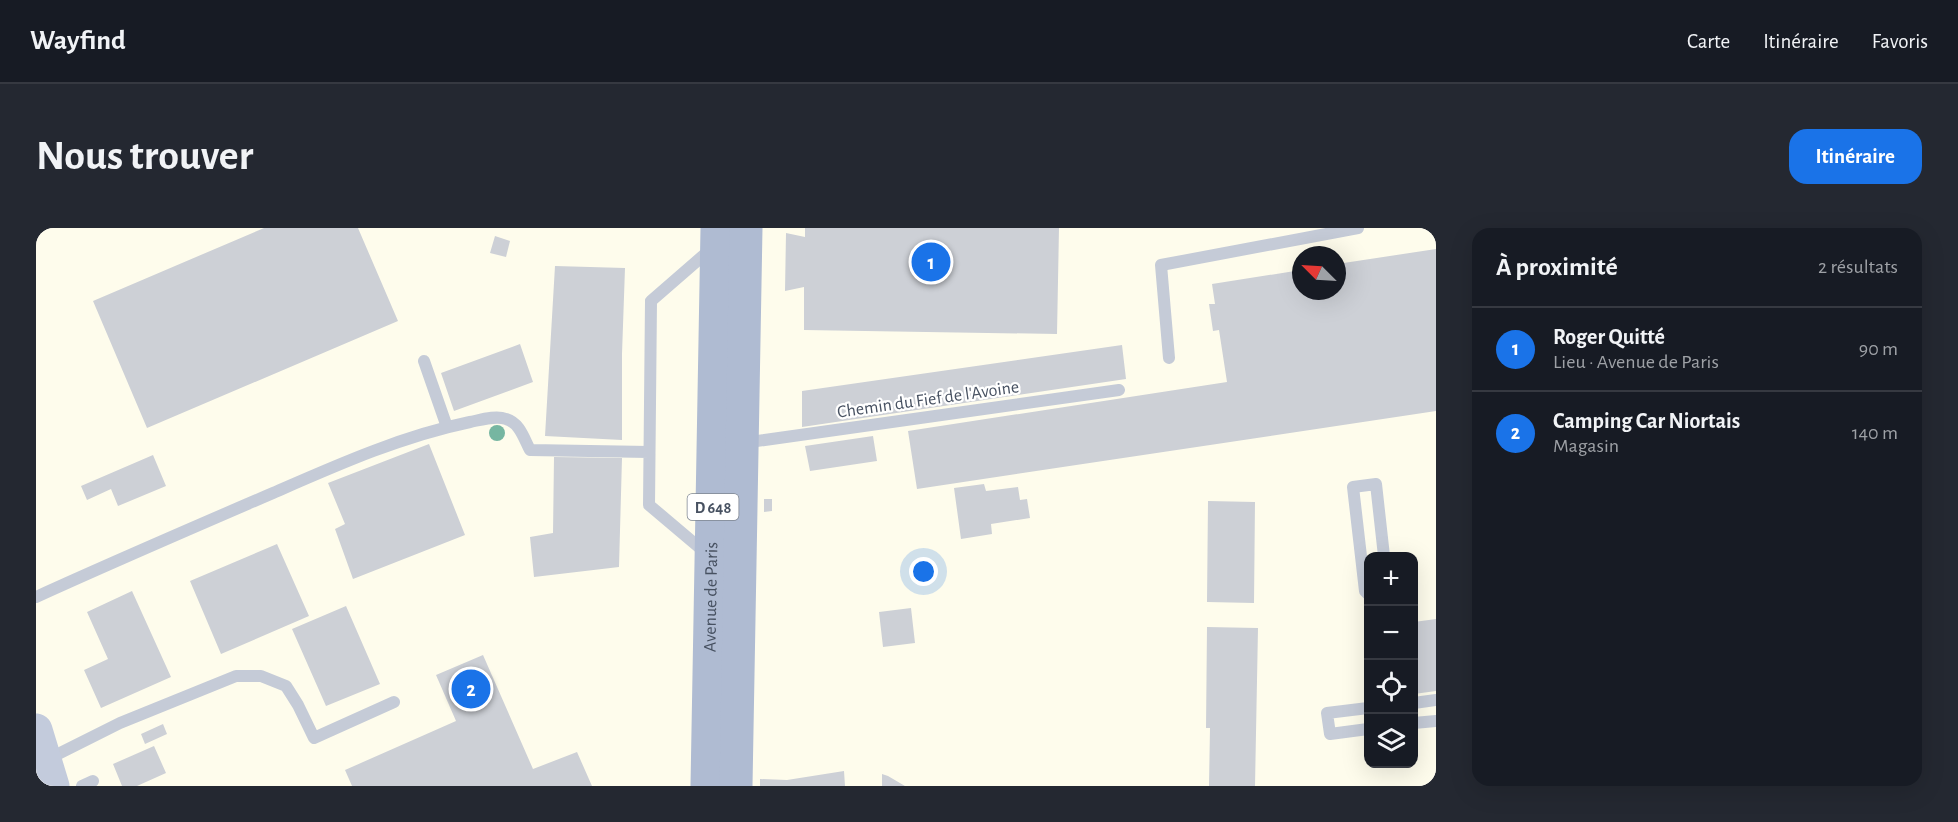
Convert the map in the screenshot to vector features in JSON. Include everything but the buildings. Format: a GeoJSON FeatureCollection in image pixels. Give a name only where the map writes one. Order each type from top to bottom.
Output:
{"type":"FeatureCollection","features":[{"type":"Feature","properties":{"kind":"main road","name":"Avenue de Paris"},"geometry":{"type":"LineString","coordinates":[[736,786],[746,228]]}},
{"type":"Feature","properties":{"kind":"main road","name":"Avenue de Paris"},"geometry":{"type":"LineString","coordinates":[[707,786],[717,236]]}},
{"type":"Feature","properties":{"kind":"street"},"geometry":{"type":"LineString","coordinates":[[36,730],[49,773]]}},
{"type":"Feature","properties":{"kind":"lane"},"geometry":{"type":"LineString","coordinates":[[1169,358],[1161,265],[1358,228]]}},
{"type":"Feature","properties":{"kind":"lane"},"geometry":{"type":"LineString","coordinates":[[712,558],[685,538],[649,505],[651,301],[717,236]]}},
{"type":"Feature","properties":{"kind":"lane"},"geometry":{"type":"LineString","coordinates":[[424,362],[447,427]]}},
{"type":"Feature","properties":{"kind":"lane","name":"Chemin du Fief de l'Avoine"},"geometry":{"type":"LineString","coordinates":[[741,443],[1119,390]]}},
{"type":"Feature","properties":{"kind":"lane"},"geometry":{"type":"LineString","coordinates":[[36,597],[138,550],[354,458],[447,427],[504,418],[520,430],[530,450],[649,452]]}},
{"type":"Feature","properties":{"kind":"lane"},"geometry":{"type":"LineString","coordinates":[[1364,582],[1353,487],[1376,483],[1384,552]]}},
{"type":"Feature","properties":{"kind":"lane"},"geometry":{"type":"LineString","coordinates":[[49,773],[120,723],[236,676],[261,676],[286,686],[314,738],[394,702]]}},
{"type":"Feature","properties":{"kind":"lane"},"geometry":{"type":"LineString","coordinates":[[1418,702],[1436,700]]}},
{"type":"Feature","properties":{"kind":"lane"},"geometry":{"type":"LineString","coordinates":[[1364,708],[1327,713],[1330,734],[1364,730]]}},
{"type":"Feature","properties":{"kind":"lane"},"geometry":{"type":"LineString","coordinates":[[1418,723],[1436,721]]}},
{"type":"Feature","properties":{"kind":"shaded area"},"geometry":{"type":"Polygon","coordinates":[[[36,228],[1436,228],[1436,786],[36,786],[36,228]]]}},
{"type":"Feature","properties":{"kind":"place","name":"Roger Quitté"},"geometry":{"type":"Point","coordinates":[931,262]}},
{"type":"Feature","properties":{"kind":"place","name":"Camping Car Niortais"},"geometry":{"type":"Point","coordinates":[471,689]}}]}
